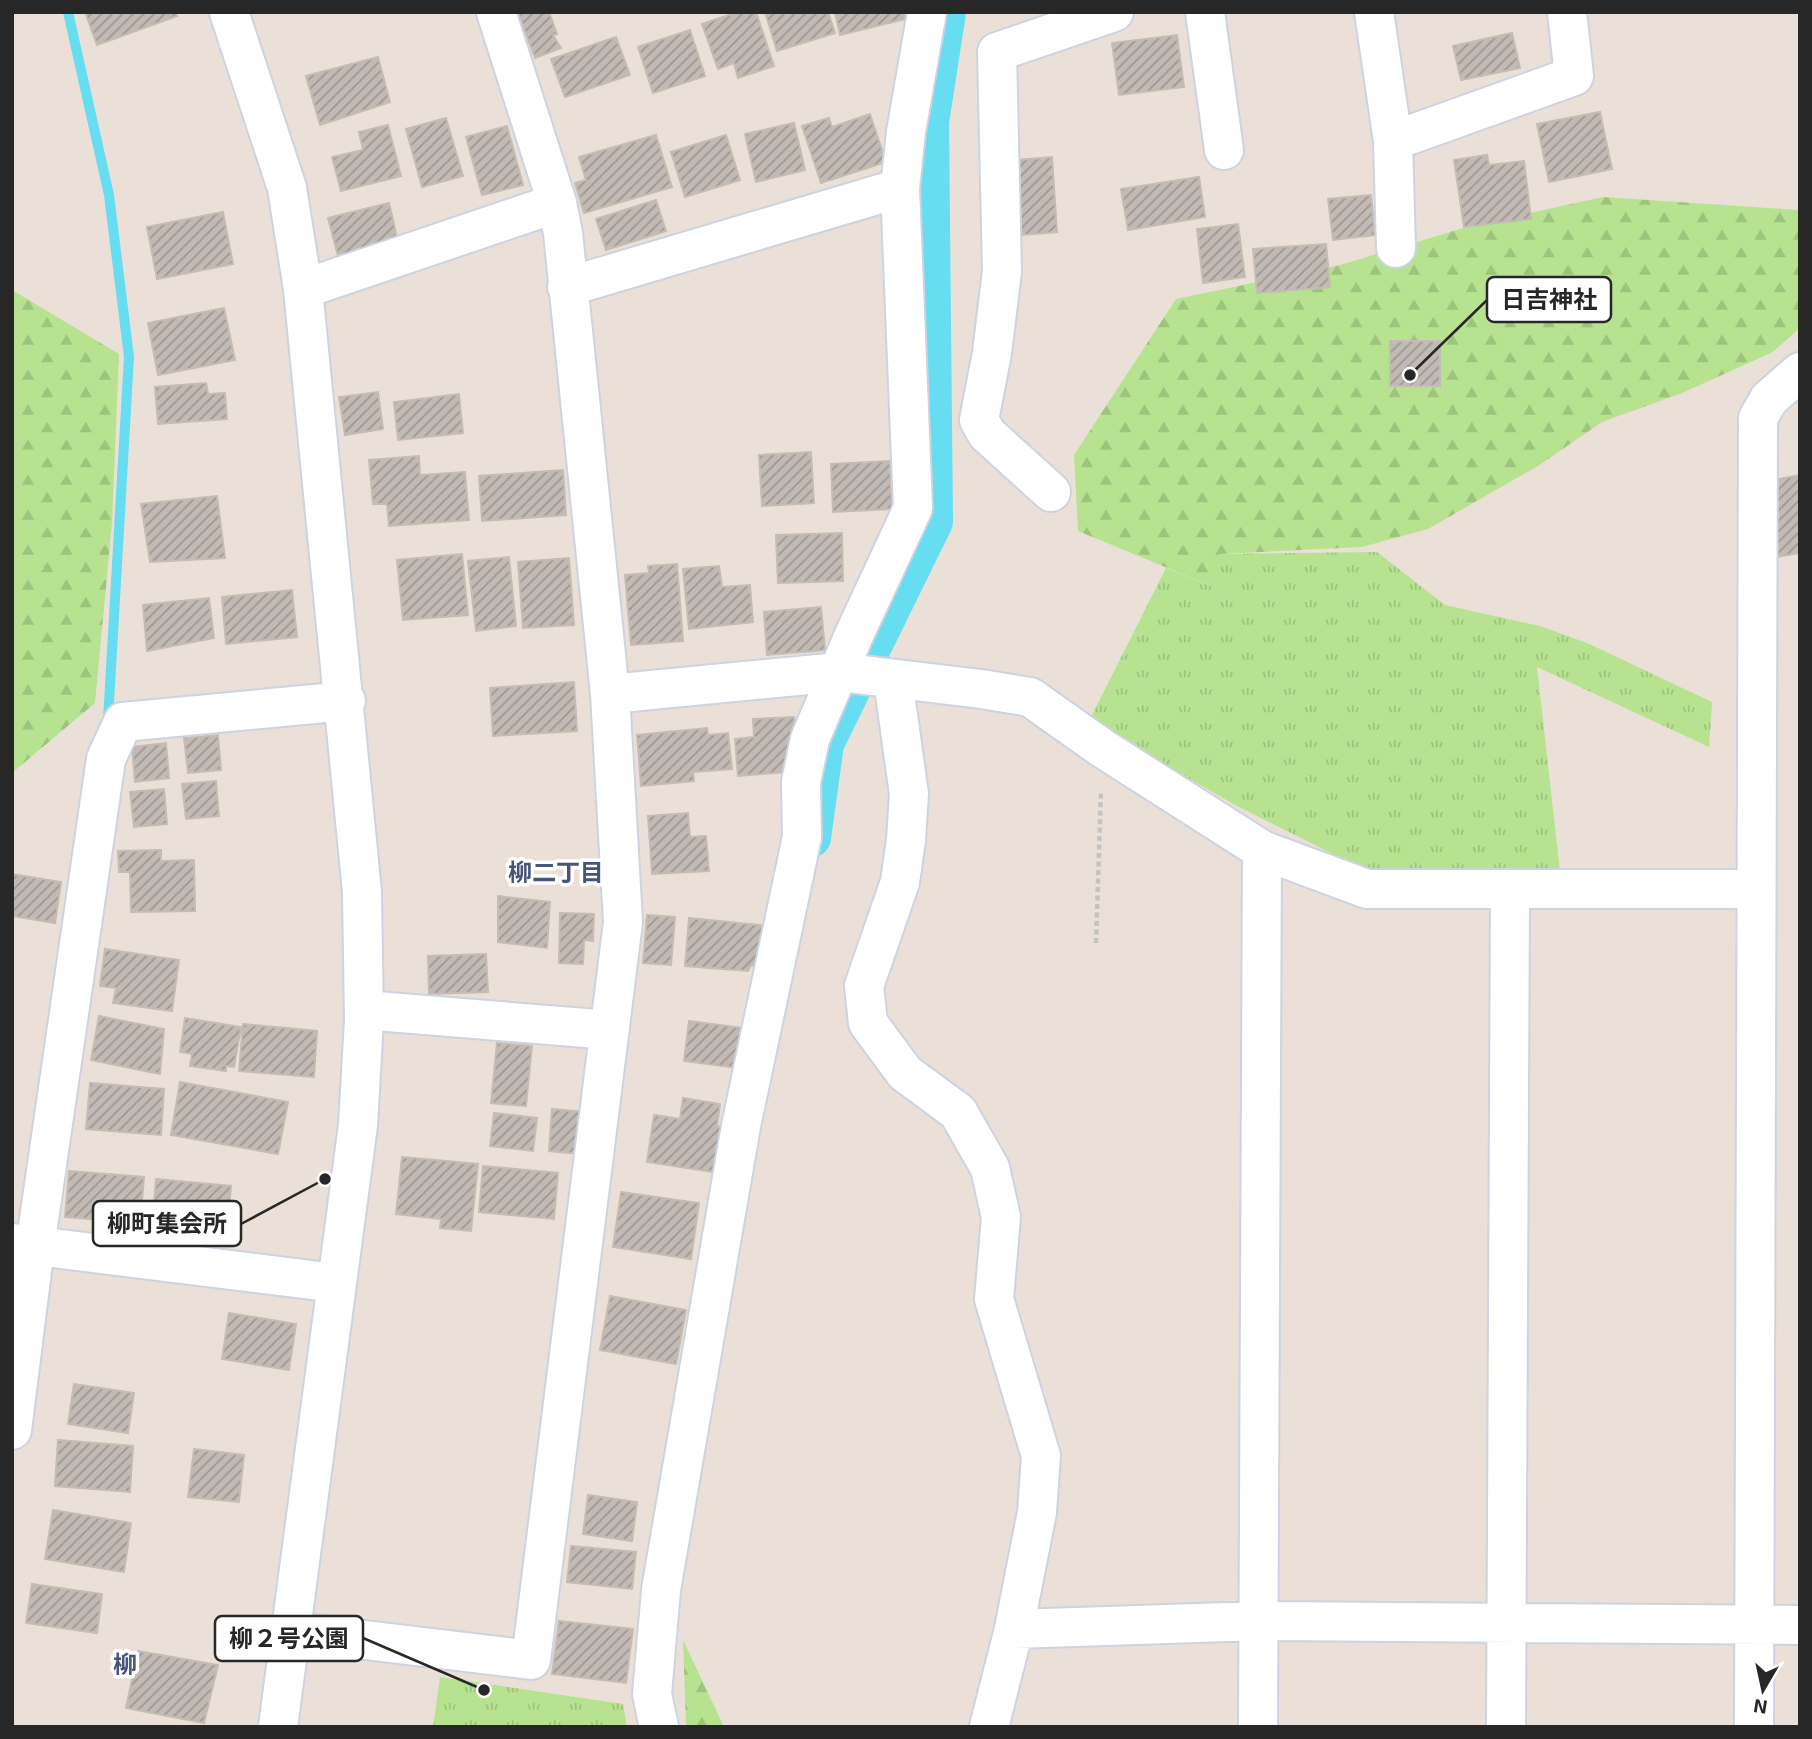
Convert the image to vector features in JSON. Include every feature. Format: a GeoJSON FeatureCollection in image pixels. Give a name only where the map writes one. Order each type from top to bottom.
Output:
{"type":"FeatureCollection","features":[{"type":"Feature","properties":{"kind":"street"},"geometry":{"type":"LineString","coordinates":[[229,12],[287,188],[303,289],[362,892],[364,1010],[358,1125],[278,1727]]}},
{"type":"Feature","properties":{"kind":"street"},"geometry":{"type":"LineString","coordinates":[[290,1631],[531,1660],[623,922],[610,694],[557,203],[496,12]]}},
{"type":"Feature","properties":{"kind":"street"},"geometry":{"type":"LineString","coordinates":[[659,1727],[652,1694],[661,1590],[741,1126],[802,837],[801,782],[810,739],[913,508],[900,188],[906,132],[927,12]]}},
{"type":"Feature","properties":{"kind":"street"},"geometry":{"type":"LineString","coordinates":[[1051,492],[987,434],[979,420],[992,353],[1002,271],[997,52],[1114,12]]}},
{"type":"Feature","properties":{"kind":"street"},"geometry":{"type":"LineString","coordinates":[[1205,12],[1224,150]]}},
{"type":"Feature","properties":{"kind":"street"},"geometry":{"type":"LineString","coordinates":[[1374,12],[1393,141],[1396,248]]}},
{"type":"Feature","properties":{"kind":"street"},"geometry":{"type":"LineString","coordinates":[[1393,141],[1574,75],[1567,12]]}},
{"type":"Feature","properties":{"kind":"street"},"geometry":{"type":"LineString","coordinates":[[568,287],[900,188]]}},
{"type":"Feature","properties":{"kind":"street"},"geometry":{"type":"LineString","coordinates":[[303,289],[557,203]]}},
{"type":"Feature","properties":{"kind":"street"},"geometry":{"type":"LineString","coordinates":[[1754,1727],[1758,418],[1769,399],[1800,372]]}},
{"type":"Feature","properties":{"kind":"street"},"geometry":{"type":"LineString","coordinates":[[610,694],[839,672],[1030,697],[1102,748],[1262,850],[1367,889],[1755,889]]}},
{"type":"Feature","properties":{"kind":"street"},"geometry":{"type":"LineString","coordinates":[[893,680],[909,794],[906,840],[900,883],[864,986],[868,1023],[905,1073],[958,1112],[990,1168],[1001,1217],[994,1299],[1041,1456],[1037,1512],[1014,1629],[989,1727]]}},
{"type":"Feature","properties":{"kind":"street"},"geometry":{"type":"LineString","coordinates":[[12,1430],[24,1245],[106,759],[123,722],[345,701]]}},
{"type":"Feature","properties":{"kind":"street"},"geometry":{"type":"LineString","coordinates":[[1258,1727],[1256,1621],[1262,850]]}},
{"type":"Feature","properties":{"kind":"street"},"geometry":{"type":"LineString","coordinates":[[1506,1727],[1510,890]]}},
{"type":"Feature","properties":{"kind":"street"},"geometry":{"type":"LineString","coordinates":[[364,1010],[610,1030]]}},
{"type":"Feature","properties":{"kind":"street"},"geometry":{"type":"LineString","coordinates":[[24,1245],[336,1283]]}},
{"type":"Feature","properties":{"kind":"street"},"geometry":{"type":"LineString","coordinates":[[1014,1629],[1256,1621],[1800,1625]]}},
{"type":"Feature","properties":{"kind":"path"},"geometry":{"type":"LineString","coordinates":[[1096,943],[1102,748]]}},
{"type":"Feature","properties":{"kind":"green space"},"geometry":{"type":"Polygon","coordinates":[[[1603,197],[1800,210],[1800,328],[1773,352],[1682,393],[1602,422],[1538,466],[1428,529],[1362,547],[1219,554],[1211,586],[1078,531],[1074,455],[1176,299],[1340,265],[1470,226],[1603,197]]]}},
{"type":"Feature","properties":{"kind":"green space"},"geometry":{"type":"Polygon","coordinates":[[[12,290],[119,354],[112,523],[95,703],[12,773],[12,290]]]}},
{"type":"Feature","properties":{"kind":"green space"},"geometry":{"type":"Polygon","coordinates":[[[1377,552],[1445,605],[1540,626],[1587,643],[1712,702],[1709,747],[1537,667],[1560,872],[1367,871],[1235,805],[1089,721],[1166,568],[1211,586],[1218,554],[1377,552]]]}},
{"type":"Feature","properties":{"kind":"green space"},"geometry":{"type":"Polygon","coordinates":[[[683,1640],[724,1727],[686,1727],[683,1640]]]}},
{"type":"Feature","properties":{"kind":"green space"},"geometry":{"type":"Polygon","coordinates":[[[440,1677],[623,1704],[627,1727],[433,1727],[440,1677]]]}},
{"type":"Feature","properties":{"kind":"building"},"geometry":{"type":"Polygon","coordinates":[[[85,12],[176,12],[177,16],[97,45],[85,12]]]}},
{"type":"Feature","properties":{"kind":"building"},"geometry":{"type":"Polygon","coordinates":[[[549,12],[557,34],[553,35],[561,48],[535,58],[518,13],[549,12]]]}},
{"type":"Feature","properties":{"kind":"building"},"geometry":{"type":"Polygon","coordinates":[[[738,12],[756,12],[774,66],[738,78],[734,63],[718,69],[702,24],[738,12]]]}},
{"type":"Feature","properties":{"kind":"building"},"geometry":{"type":"Polygon","coordinates":[[[765,12],[828,12],[835,33],[777,51],[765,12]]]}},
{"type":"Feature","properties":{"kind":"building"},"geometry":{"type":"Polygon","coordinates":[[[835,12],[903,12],[905,19],[840,35],[835,12]]]}},
{"type":"Feature","properties":{"kind":"building"},"geometry":{"type":"Polygon","coordinates":[[[690,30],[705,76],[653,93],[638,47],[690,30]]]}},
{"type":"Feature","properties":{"kind":"building"},"geometry":{"type":"Polygon","coordinates":[[[1512,33],[1520,68],[1461,80],[1453,46],[1512,33]]]}},
{"type":"Feature","properties":{"kind":"building"},"geometry":{"type":"Polygon","coordinates":[[[1177,35],[1184,87],[1119,95],[1112,43],[1177,35]]]}},
{"type":"Feature","properties":{"kind":"building"},"geometry":{"type":"Polygon","coordinates":[[[616,37],[630,75],[565,97],[551,59],[616,37]]]}},
{"type":"Feature","properties":{"kind":"building"},"geometry":{"type":"Polygon","coordinates":[[[378,57],[390,102],[320,125],[306,76],[378,57]]]}},
{"type":"Feature","properties":{"kind":"building"},"geometry":{"type":"Polygon","coordinates":[[[1600,112],[1612,169],[1549,182],[1537,124],[1600,112]]]}},
{"type":"Feature","properties":{"kind":"building"},"geometry":{"type":"Polygon","coordinates":[[[870,114],[886,162],[821,183],[802,126],[829,118],[832,127],[870,114]]]}},
{"type":"Feature","properties":{"kind":"building"},"geometry":{"type":"Polygon","coordinates":[[[446,118],[463,176],[422,187],[406,129],[446,118]]]}},
{"type":"Feature","properties":{"kind":"building"},"geometry":{"type":"Polygon","coordinates":[[[794,123],[805,170],[756,182],[745,134],[794,123]]]}},
{"type":"Feature","properties":{"kind":"building"},"geometry":{"type":"Polygon","coordinates":[[[388,125],[401,176],[341,191],[332,157],[363,150],[359,132],[388,125]]]}},
{"type":"Feature","properties":{"kind":"building"},"geometry":{"type":"Polygon","coordinates":[[[507,126],[523,185],[482,195],[466,137],[507,126]]]}},
{"type":"Feature","properties":{"kind":"building"},"geometry":{"type":"Polygon","coordinates":[[[656,135],[672,187],[584,213],[575,183],[586,180],[579,157],[656,135]]]}},
{"type":"Feature","properties":{"kind":"building"},"geometry":{"type":"Polygon","coordinates":[[[726,135],[740,180],[685,197],[671,152],[726,135]]]}},
{"type":"Feature","properties":{"kind":"building"},"geometry":{"type":"Polygon","coordinates":[[[1487,155],[1489,165],[1524,161],[1531,219],[1464,227],[1454,160],[1487,155]]]}},
{"type":"Feature","properties":{"kind":"building"},"geometry":{"type":"Polygon","coordinates":[[[1052,157],[1057,232],[1021,235],[1017,160],[1052,157]]]}},
{"type":"Feature","properties":{"kind":"building"},"geometry":{"type":"Polygon","coordinates":[[[1199,177],[1205,217],[1128,230],[1121,189],[1199,177]]]}},
{"type":"Feature","properties":{"kind":"building"},"geometry":{"type":"Polygon","coordinates":[[[1371,195],[1375,235],[1333,240],[1328,199],[1371,195]]]}},
{"type":"Feature","properties":{"kind":"building"},"geometry":{"type":"Polygon","coordinates":[[[656,200],[666,231],[606,250],[596,219],[656,200]]]}},
{"type":"Feature","properties":{"kind":"building"},"geometry":{"type":"Polygon","coordinates":[[[389,203],[398,242],[338,256],[328,218],[389,203]]]}},
{"type":"Feature","properties":{"kind":"building"},"geometry":{"type":"Polygon","coordinates":[[[223,212],[233,264],[157,279],[147,227],[223,212]]]}},
{"type":"Feature","properties":{"kind":"building"},"geometry":{"type":"Polygon","coordinates":[[[1238,224],[1245,277],[1203,283],[1197,229],[1238,224]]]}},
{"type":"Feature","properties":{"kind":"building"},"geometry":{"type":"Polygon","coordinates":[[[1326,244],[1330,287],[1257,293],[1253,249],[1326,244]]]}},
{"type":"Feature","properties":{"kind":"building"},"geometry":{"type":"Polygon","coordinates":[[[224,308],[235,360],[158,375],[148,323],[224,308]]]}},
{"type":"Feature","properties":{"kind":"building"},"geometry":{"type":"Polygon","coordinates":[[[1390,341],[1440,341],[1440,386],[1390,386],[1390,341]]]}},
{"type":"Feature","properties":{"kind":"building"},"geometry":{"type":"Polygon","coordinates":[[[206,383],[208,394],[225,393],[227,419],[158,424],[155,387],[206,383]]]}},
{"type":"Feature","properties":{"kind":"building"},"geometry":{"type":"Polygon","coordinates":[[[378,392],[383,429],[345,435],[339,397],[378,392]]]}},
{"type":"Feature","properties":{"kind":"building"},"geometry":{"type":"Polygon","coordinates":[[[459,394],[463,433],[398,440],[394,402],[459,394]]]}},
{"type":"Feature","properties":{"kind":"building"},"geometry":{"type":"Polygon","coordinates":[[[811,452],[814,503],[762,506],[759,455],[811,452]]]}},
{"type":"Feature","properties":{"kind":"building"},"geometry":{"type":"Polygon","coordinates":[[[419,456],[420,475],[465,472],[469,520],[389,526],[387,504],[373,504],[369,460],[419,456]]]}},
{"type":"Feature","properties":{"kind":"building"},"geometry":{"type":"Polygon","coordinates":[[[890,461],[892,509],[833,512],[831,464],[890,461]]]}},
{"type":"Feature","properties":{"kind":"building"},"geometry":{"type":"Polygon","coordinates":[[[563,470],[566,515],[482,521],[479,476],[563,470]]]}},
{"type":"Feature","properties":{"kind":"building"},"geometry":{"type":"Polygon","coordinates":[[[1800,475],[1800,553],[1777,557],[1764,482],[1800,475]]]}},
{"type":"Feature","properties":{"kind":"building"},"geometry":{"type":"Polygon","coordinates":[[[217,496],[225,558],[150,562],[141,504],[217,496]]]}},
{"type":"Feature","properties":{"kind":"building"},"geometry":{"type":"Polygon","coordinates":[[[842,533],[843,581],[778,583],[776,535],[842,533]]]}},
{"type":"Feature","properties":{"kind":"building"},"geometry":{"type":"Polygon","coordinates":[[[462,554],[468,615],[403,620],[397,560],[462,554]]]}},
{"type":"Feature","properties":{"kind":"building"},"geometry":{"type":"Polygon","coordinates":[[[509,557],[516,626],[476,631],[468,561],[509,557]]]}},
{"type":"Feature","properties":{"kind":"building"},"geometry":{"type":"Polygon","coordinates":[[[569,558],[574,625],[523,628],[518,562],[569,558]]]}},
{"type":"Feature","properties":{"kind":"building"},"geometry":{"type":"Polygon","coordinates":[[[677,564],[683,641],[631,645],[625,575],[649,573],[648,566],[677,564]]]}},
{"type":"Feature","properties":{"kind":"building"},"geometry":{"type":"Polygon","coordinates":[[[719,566],[722,587],[750,585],[753,622],[689,629],[683,569],[719,566]]]}},
{"type":"Feature","properties":{"kind":"building"},"geometry":{"type":"Polygon","coordinates":[[[292,590],[297,637],[226,644],[222,597],[292,590]]]}},
{"type":"Feature","properties":{"kind":"building"},"geometry":{"type":"Polygon","coordinates":[[[209,598],[214,638],[147,651],[143,605],[209,598]]]}},
{"type":"Feature","properties":{"kind":"building"},"geometry":{"type":"Polygon","coordinates":[[[821,607],[825,650],[767,655],[764,612],[821,607]]]}},
{"type":"Feature","properties":{"kind":"building"},"geometry":{"type":"Polygon","coordinates":[[[574,682],[577,731],[493,736],[490,688],[574,682]]]}},
{"type":"Feature","properties":{"kind":"building"},"geometry":{"type":"Polygon","coordinates":[[[794,717],[798,771],[738,776],[735,739],[754,737],[753,719],[794,717]]]}},
{"type":"Feature","properties":{"kind":"building"},"geometry":{"type":"Polygon","coordinates":[[[707,728],[708,735],[728,733],[732,769],[693,772],[694,781],[641,786],[637,735],[707,728]]]}},
{"type":"Feature","properties":{"kind":"building"},"geometry":{"type":"Polygon","coordinates":[[[218,735],[221,770],[188,773],[184,738],[218,735]]]}},
{"type":"Feature","properties":{"kind":"building"},"geometry":{"type":"Polygon","coordinates":[[[166,743],[169,778],[135,782],[132,747],[166,743]]]}},
{"type":"Feature","properties":{"kind":"building"},"geometry":{"type":"Polygon","coordinates":[[[216,781],[219,816],[186,819],[182,784],[216,781]]]}},
{"type":"Feature","properties":{"kind":"building"},"geometry":{"type":"Polygon","coordinates":[[[164,789],[167,824],[134,827],[130,792],[164,789]]]}},
{"type":"Feature","properties":{"kind":"building"},"geometry":{"type":"Polygon","coordinates":[[[688,813],[690,837],[706,836],[709,871],[652,874],[648,816],[688,813]]]}},
{"type":"Feature","properties":{"kind":"building"},"geometry":{"type":"Polygon","coordinates":[[[161,850],[161,861],[194,860],[195,911],[131,912],[130,872],[119,872],[118,851],[161,850]]]}},
{"type":"Feature","properties":{"kind":"building"},"geometry":{"type":"Polygon","coordinates":[[[12,874],[61,882],[55,923],[12,916],[12,874]]]}},
{"type":"Feature","properties":{"kind":"building"},"geometry":{"type":"Polygon","coordinates":[[[498,896],[550,902],[547,948],[498,942],[498,896]]]}},
{"type":"Feature","properties":{"kind":"building"},"geometry":{"type":"Polygon","coordinates":[[[560,913],[594,914],[593,941],[584,940],[583,964],[559,963],[560,913]]]}},
{"type":"Feature","properties":{"kind":"building"},"geometry":{"type":"Polygon","coordinates":[[[647,915],[675,917],[671,965],[643,963],[647,915]]]}},
{"type":"Feature","properties":{"kind":"building"},"geometry":{"type":"Polygon","coordinates":[[[689,918],[770,926],[767,966],[751,965],[748,971],[685,966],[689,918]]]}},
{"type":"Feature","properties":{"kind":"building"},"geometry":{"type":"Polygon","coordinates":[[[105,949],[179,960],[172,1011],[113,1003],[116,988],[100,986],[105,949]]]}},
{"type":"Feature","properties":{"kind":"building"},"geometry":{"type":"Polygon","coordinates":[[[486,954],[488,992],[429,994],[428,956],[486,954]]]}},
{"type":"Feature","properties":{"kind":"building"},"geometry":{"type":"Polygon","coordinates":[[[99,1016],[164,1029],[160,1074],[91,1060],[99,1016]]]}},
{"type":"Feature","properties":{"kind":"building"},"geometry":{"type":"Polygon","coordinates":[[[185,1018],[241,1027],[234,1067],[226,1066],[226,1071],[190,1066],[192,1054],[180,1052],[185,1018]]]}},
{"type":"Feature","properties":{"kind":"building"},"geometry":{"type":"Polygon","coordinates":[[[689,1021],[751,1029],[745,1069],[684,1061],[689,1021]]]}},
{"type":"Feature","properties":{"kind":"building"},"geometry":{"type":"Polygon","coordinates":[[[243,1024],[317,1031],[314,1077],[239,1071],[243,1024]]]}},
{"type":"Feature","properties":{"kind":"building"},"geometry":{"type":"Polygon","coordinates":[[[497,1043],[532,1046],[526,1106],[491,1103],[497,1043]]]}},
{"type":"Feature","properties":{"kind":"building"},"geometry":{"type":"Polygon","coordinates":[[[180,1082],[288,1102],[278,1154],[171,1135],[180,1082]]]}},
{"type":"Feature","properties":{"kind":"building"},"geometry":{"type":"Polygon","coordinates":[[[90,1083],[164,1089],[161,1135],[86,1129],[90,1083]]]}},
{"type":"Feature","properties":{"kind":"building"},"geometry":{"type":"Polygon","coordinates":[[[683,1098],[720,1104],[717,1126],[727,1128],[720,1173],[647,1162],[654,1115],[680,1119],[683,1098]]]}},
{"type":"Feature","properties":{"kind":"building"},"geometry":{"type":"Polygon","coordinates":[[[552,1109],[584,1112],[581,1154],[549,1151],[552,1109]]]}},
{"type":"Feature","properties":{"kind":"building"},"geometry":{"type":"Polygon","coordinates":[[[494,1113],[537,1118],[533,1151],[490,1146],[494,1113]]]}},
{"type":"Feature","properties":{"kind":"building"},"geometry":{"type":"Polygon","coordinates":[[[402,1157],[478,1164],[471,1231],[440,1228],[441,1219],[396,1214],[402,1157]]]}},
{"type":"Feature","properties":{"kind":"building"},"geometry":{"type":"Polygon","coordinates":[[[483,1166],[558,1173],[554,1219],[479,1212],[483,1166]]]}},
{"type":"Feature","properties":{"kind":"building"},"geometry":{"type":"Polygon","coordinates":[[[69,1171],[144,1177],[140,1223],[65,1217],[69,1171]]]}},
{"type":"Feature","properties":{"kind":"building"},"geometry":{"type":"Polygon","coordinates":[[[156,1179],[231,1186],[227,1232],[152,1225],[156,1179]]]}},
{"type":"Feature","properties":{"kind":"building"},"geometry":{"type":"Polygon","coordinates":[[[621,1192],[699,1203],[691,1259],[613,1247],[621,1192]]]}},
{"type":"Feature","properties":{"kind":"building"},"geometry":{"type":"Polygon","coordinates":[[[610,1296],[686,1310],[676,1364],[600,1350],[610,1296]]]}},
{"type":"Feature","properties":{"kind":"building"},"geometry":{"type":"Polygon","coordinates":[[[229,1313],[296,1324],[289,1370],[222,1359],[229,1313]]]}},
{"type":"Feature","properties":{"kind":"building"},"geometry":{"type":"Polygon","coordinates":[[[74,1384],[134,1393],[128,1433],[68,1424],[74,1384]]]}},
{"type":"Feature","properties":{"kind":"building"},"geometry":{"type":"Polygon","coordinates":[[[58,1440],[133,1446],[130,1492],[55,1486],[58,1440]]]}},
{"type":"Feature","properties":{"kind":"building"},"geometry":{"type":"Polygon","coordinates":[[[194,1449],[244,1455],[239,1502],[188,1497],[194,1449]]]}},
{"type":"Feature","properties":{"kind":"building"},"geometry":{"type":"Polygon","coordinates":[[[588,1495],[637,1502],[632,1541],[583,1534],[588,1495]]]}},
{"type":"Feature","properties":{"kind":"building"},"geometry":{"type":"Polygon","coordinates":[[[53,1510],[131,1523],[124,1572],[45,1559],[53,1510]]]}},
{"type":"Feature","properties":{"kind":"building"},"geometry":{"type":"Polygon","coordinates":[[[571,1546],[636,1552],[632,1589],[567,1582],[571,1546]]]}},
{"type":"Feature","properties":{"kind":"building"},"geometry":{"type":"Polygon","coordinates":[[[32,1584],[102,1594],[97,1633],[26,1623],[32,1584]]]}},
{"type":"Feature","properties":{"kind":"building"},"geometry":{"type":"Polygon","coordinates":[[[559,1621],[633,1629],[626,1683],[552,1674],[559,1621]]]}},
{"type":"Feature","properties":{"kind":"building"},"geometry":{"type":"Polygon","coordinates":[[[138,1651],[218,1665],[204,1723],[126,1708],[138,1651]]]}},
{"type":"Feature","properties":{"kind":"waterway"},"geometry":{"type":"LineString","coordinates":[[68,12],[109,195],[129,357],[108,720]]}},
{"type":"Feature","properties":{"kind":"waterway"},"geometry":{"type":"LineString","coordinates":[[812,838],[825,744],[934,522],[930,122],[947,12]]}},
{"type":"Feature","properties":{"kind":"place","name":"日吉神社"},"geometry":{"type":"Point","coordinates":[1410,375]}},
{"type":"Feature","properties":{"kind":"place","name":"柳町集会所"},"geometry":{"type":"Point","coordinates":[325,1179]}},
{"type":"Feature","properties":{"kind":"place","name":"柳２号公園"},"geometry":{"type":"Point","coordinates":[484,1690]}},
{"type":"Feature","properties":{"kind":"district","name":"柳二丁目"},"geometry":{"type":"Point","coordinates":[556,873]}},
{"type":"Feature","properties":{"kind":"district","name":"柳"},"geometry":{"type":"Point","coordinates":[125,1665]}}]}
